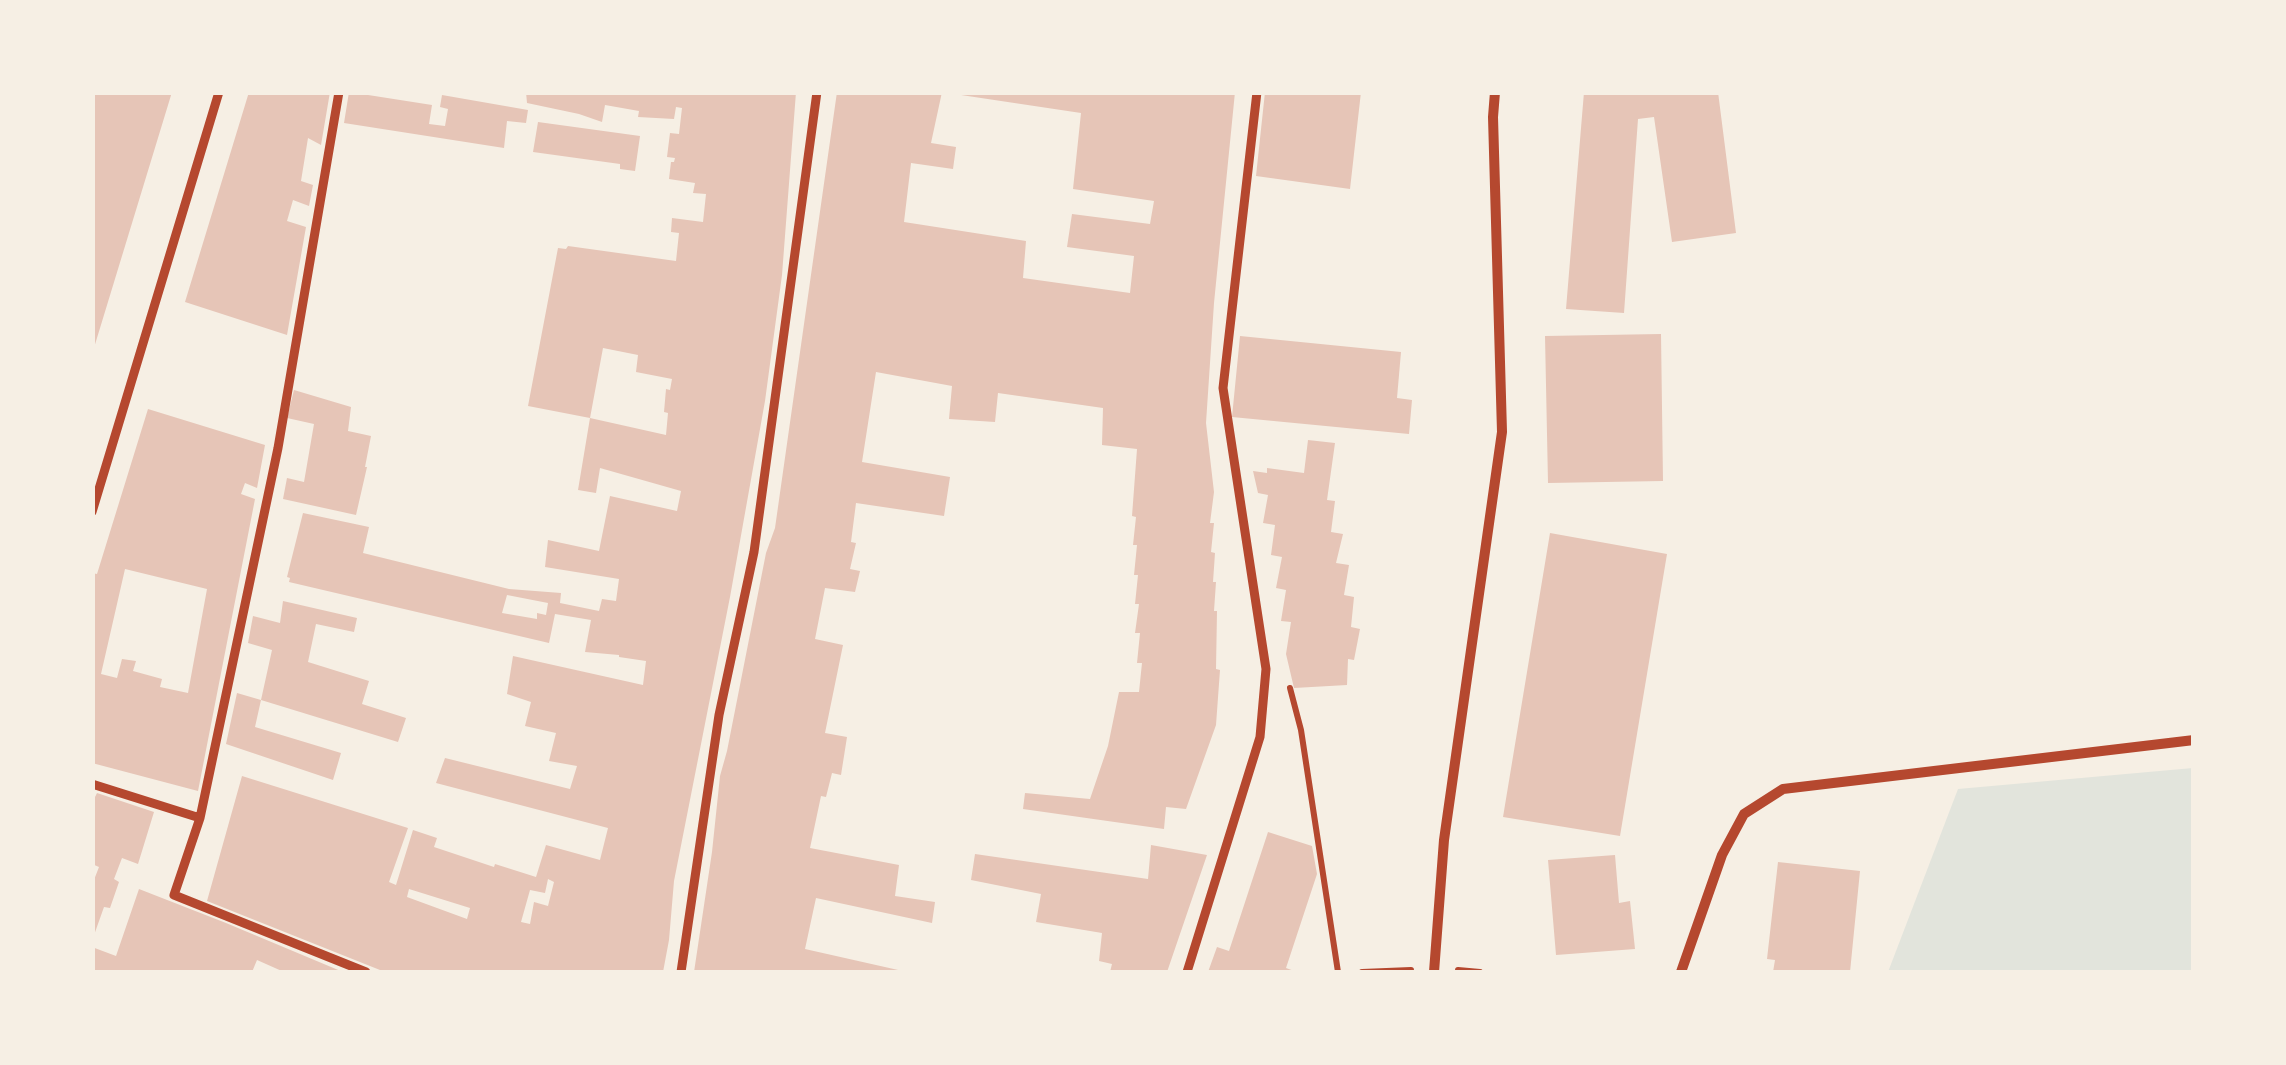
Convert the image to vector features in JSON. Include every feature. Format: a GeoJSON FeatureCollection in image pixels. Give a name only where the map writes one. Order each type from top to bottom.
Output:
{"type":"FeatureCollection","features":[{"type":"Feature","properties":{"kind":"street"},"geometry":{"type":"LineString","coordinates":[[92,512],[219,92]]}},
{"type":"Feature","properties":{"kind":"street"},"geometry":{"type":"LineString","coordinates":[[340,92],[278,448],[200,818],[174,895],[366,972]]}},
{"type":"Feature","properties":{"kind":"street"},"geometry":{"type":"LineString","coordinates":[[681,972],[719,715],[754,552],[818,92]]}},
{"type":"Feature","properties":{"kind":"street"},"geometry":{"type":"LineString","coordinates":[[1187,972],[1260,738],[1266,669],[1223,388],[1257,92]]}},
{"type":"Feature","properties":{"kind":"street"},"geometry":{"type":"LineString","coordinates":[[1434,972],[1444,840],[1502,432],[1492,117],[1495,92]]}},
{"type":"Feature","properties":{"kind":"street"},"geometry":{"type":"LineString","coordinates":[[1681,972],[1722,855],[1744,814],[1783,788],[2194,740]]}},
{"type":"Feature","properties":{"kind":"street"},"geometry":{"type":"LineString","coordinates":[[92,784],[200,818]]}},
{"type":"Feature","properties":{"kind":"path"},"geometry":{"type":"LineString","coordinates":[[1285,672],[1300,730],[1338,972]]}},
{"type":"Feature","properties":{"kind":"path"},"geometry":{"type":"LineString","coordinates":[[1362,972],[1396,970]]}},
{"type":"Feature","properties":{"kind":"shaded area"},"geometry":{"type":"Polygon","coordinates":[[[2193,768],[2193,972],[1888,972],[1958,789],[2193,768]]]}},
{"type":"Feature","properties":{"kind":"building"},"geometry":{"type":"Polygon","coordinates":[[[92,92],[172,92],[93,351],[92,351],[92,92]]]}},
{"type":"Feature","properties":{"kind":"building"},"geometry":{"type":"Polygon","coordinates":[[[249,92],[330,92],[321,145],[308,138],[301,181],[313,185],[309,206],[293,200],[287,221],[306,227],[287,335],[185,302],[249,92]]]}},
{"type":"Feature","properties":{"kind":"building"},"geometry":{"type":"Polygon","coordinates":[[[349,92],[432,105],[429,124],[445,126],[448,109],[440,107],[442,95],[528,110],[526,123],[507,121],[504,148],[344,123],[349,92]]]}},
{"type":"Feature","properties":{"kind":"building"},"geometry":{"type":"Polygon","coordinates":[[[526,92],[796,92],[782,275],[765,401],[674,881],[663,972],[385,972],[207,901],[242,776],[408,828],[389,882],[396,885],[413,830],[437,838],[434,847],[536,877],[546,845],[600,860],[608,828],[436,783],[445,758],[570,789],[577,766],[549,761],[556,733],[525,726],[531,702],[507,694],[513,656],[643,685],[646,661],[585,652],[591,620],[555,614],[549,643],[289,582],[303,513],[369,527],[363,553],[509,589],[561,593],[560,603],[599,611],[602,599],[616,601],[619,579],[545,567],[548,540],[599,551],[610,496],[677,511],[681,491],[600,468],[596,493],[578,490],[590,418],[528,406],[558,248],[568,246],[676,261],[679,233],[671,232],[672,218],[703,222],[706,194],[693,193],[695,183],[669,179],[675,158],[667,157],[670,133],[679,134],[682,108],[676,107],[674,119],[638,117],[639,111],[605,105],[602,122],[527,103],[526,92]],[[603,348],[590,418],[666,435],[666,389],[670,390],[672,379],[636,372],[638,355],[603,348]],[[507,595],[502,613],[537,619],[537,613],[546,615],[548,603],[507,595]],[[548,879],[545,893],[530,890],[521,922],[530,924],[534,902],[548,906],[554,882],[548,879]],[[409,889],[407,897],[467,919],[470,908],[409,889]]]}},
{"type":"Feature","properties":{"kind":"building"},"geometry":{"type":"Polygon","coordinates":[[[837,92],[942,92],[931,143],[956,147],[953,169],[911,163],[904,222],[1026,241],[1023,278],[1130,293],[1134,256],[1067,247],[1072,214],[1150,224],[1154,201],[1073,189],[1081,113],[961,92],[1235,92],[1206,423],[1214,492],[1210,523],[1214,523],[1211,552],[1215,553],[1216,669],[1220,670],[1216,725],[1186,809],[1166,807],[1164,829],[1023,809],[1025,793],[1090,799],[1108,746],[1119,692],[1139,692],[1142,663],[1137,663],[1140,633],[1135,633],[1139,604],[1135,604],[1137,545],[1133,545],[1136,517],[1132,516],[1137,449],[1102,445],[1103,408],[998,393],[995,422],[949,419],[952,386],[876,372],[862,462],[950,477],[944,516],[856,503],[851,542],[856,543],[850,569],[860,571],[855,592],[825,588],[815,639],[843,645],[825,733],[847,737],[841,775],[832,773],[826,797],[821,796],[810,848],[899,865],[895,896],[935,902],[932,923],[816,898],[805,949],[907,972],[694,972],[720,776],[766,553],[775,528],[837,92]]]}},
{"type":"Feature","properties":{"kind":"building"},"geometry":{"type":"Polygon","coordinates":[[[1265,92],[1361,92],[1350,189],[1256,176],[1265,92]]]}},
{"type":"Feature","properties":{"kind":"building"},"geometry":{"type":"Polygon","coordinates":[[[1584,92],[1718,92],[1736,233],[1672,242],[1654,117],[1638,119],[1624,313],[1566,309],[1584,92]]]}},
{"type":"Feature","properties":{"kind":"building"},"geometry":{"type":"Polygon","coordinates":[[[538,122],[640,136],[635,171],[620,169],[620,164],[533,152],[538,122]]]}},
{"type":"Feature","properties":{"kind":"building"},"geometry":{"type":"Polygon","coordinates":[[[1661,334],[1663,481],[1548,483],[1545,336],[1661,334]]]}},
{"type":"Feature","properties":{"kind":"building"},"geometry":{"type":"Polygon","coordinates":[[[1240,336],[1401,352],[1397,398],[1412,400],[1409,434],[1232,417],[1240,336]]]}},
{"type":"Feature","properties":{"kind":"building"},"geometry":{"type":"Polygon","coordinates":[[[294,390],[351,407],[348,431],[371,436],[356,515],[283,499],[287,478],[304,482],[314,424],[287,418],[294,390]]]}},
{"type":"Feature","properties":{"kind":"building"},"geometry":{"type":"Polygon","coordinates":[[[148,409],[265,445],[257,488],[245,483],[241,494],[255,499],[198,791],[92,763],[92,573],[97,574],[148,409]],[[125,569],[101,674],[117,678],[122,659],[136,661],[133,671],[162,679],[160,687],[188,693],[207,589],[125,569]]]}},
{"type":"Feature","properties":{"kind":"building"},"geometry":{"type":"Polygon","coordinates":[[[1308,440],[1335,443],[1327,500],[1335,501],[1331,532],[1343,534],[1336,563],[1349,565],[1344,595],[1354,597],[1351,627],[1360,629],[1354,660],[1348,659],[1347,685],[1294,688],[1286,654],[1291,622],[1281,621],[1286,590],[1276,588],[1282,557],[1271,555],[1275,525],[1263,523],[1268,495],[1258,493],[1253,471],[1267,473],[1267,468],[1304,473],[1308,440]]]}},
{"type":"Feature","properties":{"kind":"building"},"geometry":{"type":"Polygon","coordinates":[[[1550,533],[1667,554],[1620,836],[1503,817],[1550,533]]]}},
{"type":"Feature","properties":{"kind":"building"},"geometry":{"type":"Polygon","coordinates":[[[283,601],[357,618],[354,632],[316,624],[308,662],[369,681],[362,704],[406,718],[398,742],[261,700],[272,650],[248,643],[253,616],[280,623],[283,601]]]}},
{"type":"Feature","properties":{"kind":"building"},"geometry":{"type":"Polygon","coordinates":[[[237,693],[261,700],[255,727],[341,753],[333,780],[226,744],[237,693]]]}},
{"type":"Feature","properties":{"kind":"building"},"geometry":{"type":"Polygon","coordinates":[[[97,793],[154,812],[138,864],[122,858],[110,908],[104,907],[93,938],[92,885],[99,867],[92,864],[92,803],[97,793]]]}},
{"type":"Feature","properties":{"kind":"building"},"geometry":{"type":"Polygon","coordinates":[[[1268,832],[1312,846],[1317,874],[1286,968],[1297,972],[1208,972],[1217,947],[1229,951],[1268,832]]]}},
{"type":"Feature","properties":{"kind":"building"},"geometry":{"type":"Polygon","coordinates":[[[1151,845],[1207,855],[1167,972],[1110,972],[1112,964],[1099,961],[1102,933],[1036,922],[1041,894],[971,880],[975,854],[1148,879],[1151,845]]]}},
{"type":"Feature","properties":{"kind":"building"},"geometry":{"type":"Polygon","coordinates":[[[1615,855],[1619,903],[1630,901],[1635,949],[1556,955],[1548,860],[1615,855]]]}},
{"type":"Feature","properties":{"kind":"building"},"geometry":{"type":"Polygon","coordinates":[[[1778,862],[1860,871],[1850,972],[1773,972],[1775,960],[1767,959],[1778,862]]]}},
{"type":"Feature","properties":{"kind":"building"},"geometry":{"type":"Polygon","coordinates":[[[139,889],[343,972],[284,972],[257,960],[252,972],[92,972],[92,947],[116,956],[139,889]]]}}]}
